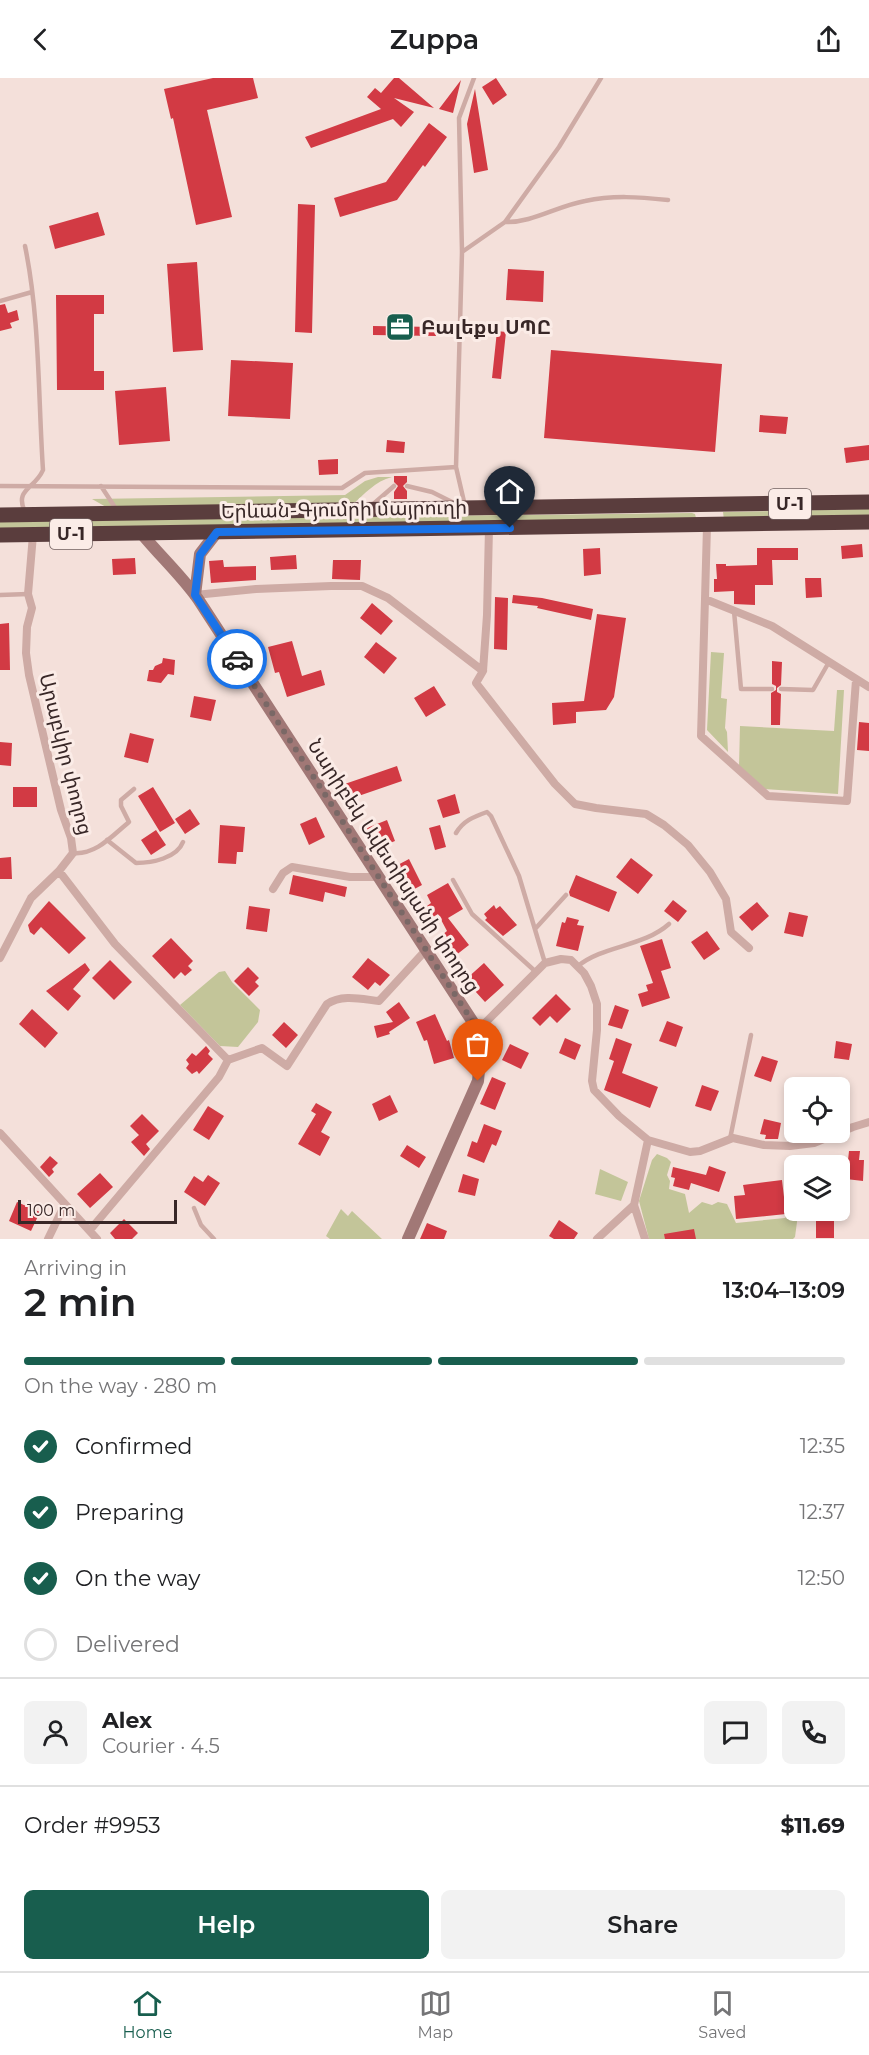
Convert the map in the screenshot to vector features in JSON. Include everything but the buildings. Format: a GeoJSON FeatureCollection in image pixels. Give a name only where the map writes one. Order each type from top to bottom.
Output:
{"type":"FeatureCollection","features":[{"type":"Feature","properties":{"kind":"highway","name":"Երևան-Գյումրի մայրուղի"},"geometry":{"type":"LineString","coordinates":[[0,515],[869,502]]}},
{"type":"Feature","properties":{"kind":"highway"},"geometry":{"type":"LineString","coordinates":[[709,525],[712,505]]}},
{"type":"Feature","properties":{"kind":"highway","name":"Երևան-Գյումրի մայրուղի"},"geometry":{"type":"LineString","coordinates":[[0,535],[869,522]]}},
{"type":"Feature","properties":{"kind":"street"},"geometry":{"type":"LineString","coordinates":[[709,525],[701,736],[768,796],[847,801],[856,680]]}},
{"type":"Feature","properties":{"kind":"street"},"geometry":{"type":"LineString","coordinates":[[489,528],[483,671],[476,682],[555,783],[575,804],[646,814],[664,825],[688,845],[710,872],[726,899],[732,932],[749,948]]}},
{"type":"Feature","properties":{"kind":"street"},"geometry":{"type":"LineString","coordinates":[[217,532],[200,555],[195,595],[256,589],[362,586],[388,598],[483,671]]}},
{"type":"Feature","properties":{"kind":"street","name":"Նարիբեկ Ավետիսյանի փողոց"},"geometry":{"type":"LineString","coordinates":[[142,534],[195,595],[478,1030],[481,1049],[478,1081],[408,1239]]}},
{"type":"Feature","properties":{"kind":"street","name":"Արաբկիր փողոց"},"geometry":{"type":"LineString","coordinates":[[0,958],[30,898],[59,871],[73,854],[71,838],[61,810],[29,675],[26,652],[27,627],[32,608],[28,594],[33,535]]}},
{"type":"Feature","properties":{"kind":"street"},"geometry":{"type":"LineString","coordinates":[[705,599],[772,626],[869,687]]}},
{"type":"Feature","properties":{"kind":"street"},"geometry":{"type":"LineString","coordinates":[[273,889],[283,873],[292,867],[350,877],[378,877]]}},
{"type":"Feature","properties":{"kind":"street"},"geometry":{"type":"LineString","coordinates":[[59,871],[115,944],[228,1060]]}},
{"type":"Feature","properties":{"kind":"street"},"geometry":{"type":"LineString","coordinates":[[90,1230],[219,1077],[228,1060],[262,1048],[287,1066],[327,1004],[334,999],[344,998],[379,1001],[426,950]]}},
{"type":"Feature","properties":{"kind":"street"},"geometry":{"type":"LineString","coordinates":[[478,1030],[545,963],[561,958],[571,960],[578,966],[591,987],[597,1004],[592,1081],[594,1090],[619,1116],[648,1140],[690,1152],[700,1151],[733,1138],[764,1145],[814,1143],[869,1122]]}},
{"type":"Feature","properties":{"kind":"street"},"geometry":{"type":"LineString","coordinates":[[0,1133],[97,1239]]}},
{"type":"Feature","properties":{"kind":"street"},"geometry":{"type":"LineString","coordinates":[[645,1239],[634,1205],[648,1140]]}},
{"type":"Feature","properties":{"kind":"street"},"geometry":{"type":"LineString","coordinates":[[48,1239],[65,1204]]}},
{"type":"Feature","properties":{"kind":"street"},"geometry":{"type":"LineString","coordinates":[[597,1239],[634,1205]]}},
{"type":"Feature","properties":{"kind":"lane"},"geometry":{"type":"LineString","coordinates":[[466,508],[456,467],[462,252],[459,118],[474,78]]}},
{"type":"Feature","properties":{"kind":"lane"},"geometry":{"type":"LineString","coordinates":[[462,252],[505,222],[559,147],[601,78]]}},
{"type":"Feature","properties":{"kind":"lane"},"geometry":{"type":"LineString","coordinates":[[505,222],[520,222],[583,201],[620,196],[668,200]]}},
{"type":"Feature","properties":{"kind":"lane"},"geometry":{"type":"LineString","coordinates":[[25,246],[32,292],[43,470],[37,481],[21,498],[20,502],[27,514]]}},
{"type":"Feature","properties":{"kind":"lane"},"geometry":{"type":"LineString","coordinates":[[0,301],[32,292]]}},
{"type":"Feature","properties":{"kind":"lane"},"geometry":{"type":"LineString","coordinates":[[0,486],[342,488],[365,473],[456,467]]}},
{"type":"Feature","properties":{"kind":"lane"},"geometry":{"type":"LineString","coordinates":[[101,486],[119,513]]}},
{"type":"Feature","properties":{"kind":"lane"},"geometry":{"type":"LineString","coordinates":[[366,511],[394,486]]}},
{"type":"Feature","properties":{"kind":"lane"},"geometry":{"type":"LineString","coordinates":[[407,486],[432,492],[466,508]]}},
{"type":"Feature","properties":{"kind":"lane"},"geometry":{"type":"LineString","coordinates":[[0,595],[28,594]]}},
{"type":"Feature","properties":{"kind":"lane"},"geometry":{"type":"LineString","coordinates":[[734,611],[741,689],[772,689]]}},
{"type":"Feature","properties":{"kind":"lane"},"geometry":{"type":"LineString","coordinates":[[781,689],[813,690],[829,662]]}},
{"type":"Feature","properties":{"kind":"lane"},"geometry":{"type":"LineString","coordinates":[[73,854],[85,854],[98,848],[129,822],[121,806],[121,800],[134,789]]}},
{"type":"Feature","properties":{"kind":"lane"},"geometry":{"type":"LineString","coordinates":[[456,833],[462,823],[476,816],[487,812],[491,816],[519,876],[545,963]]}},
{"type":"Feature","properties":{"kind":"lane"},"geometry":{"type":"LineString","coordinates":[[107,840],[136,863],[159,859],[175,853],[180,850],[183,842]]}},
{"type":"Feature","properties":{"kind":"lane"},"geometry":{"type":"LineString","coordinates":[[453,880],[472,914],[536,972]]}},
{"type":"Feature","properties":{"kind":"lane"},"geometry":{"type":"LineString","coordinates":[[535,929],[566,895]]}},
{"type":"Feature","properties":{"kind":"lane"},"geometry":{"type":"LineString","coordinates":[[578,966],[587,959],[661,932],[669,924]]}},
{"type":"Feature","properties":{"kind":"lane"},"geometry":{"type":"LineString","coordinates":[[730,1139],[751,1035]]}},
{"type":"Feature","properties":{"kind":"lane"},"geometry":{"type":"LineString","coordinates":[[194,1208],[201,1225],[214,1239]]}},
{"type":"Feature","properties":{"kind":"green space"},"geometry":{"type":"Polygon","coordinates":[[[378,477],[392,477],[375,485],[352,505],[106,507],[92,499],[345,495],[365,481],[378,477]]]}},
{"type":"Feature","properties":{"kind":"green space"},"geometry":{"type":"Polygon","coordinates":[[[869,509],[869,517],[724,520],[723,512],[869,509]]]}},
{"type":"Feature","properties":{"kind":"green space"},"geometry":{"type":"Polygon","coordinates":[[[692,513],[696,518],[0,529],[0,521],[692,513]]]}},
{"type":"Feature","properties":{"kind":"green space"},"geometry":{"type":"Polygon","coordinates":[[[711,652],[724,653],[721,698],[727,699],[725,728],[728,752],[707,730],[711,652]]]}},
{"type":"Feature","properties":{"kind":"green space"},"geometry":{"type":"Polygon","coordinates":[[[837,690],[844,690],[838,794],[764,789],[739,767],[740,726],[834,731],[837,690]]]}},
{"type":"Feature","properties":{"kind":"green space"},"geometry":{"type":"Polygon","coordinates":[[[225,971],[232,982],[260,1010],[258,1022],[238,1047],[220,1046],[180,1005],[219,972],[225,971]]]}},
{"type":"Feature","properties":{"kind":"green space"},"geometry":{"type":"Polygon","coordinates":[[[657,1154],[671,1162],[667,1175],[670,1181],[669,1189],[685,1194],[689,1213],[702,1202],[712,1205],[718,1202],[727,1204],[736,1223],[784,1218],[784,1221],[797,1221],[795,1237],[793,1239],[649,1239],[639,1201],[652,1160],[657,1154]]]}},
{"type":"Feature","properties":{"kind":"green space"},"geometry":{"type":"Polygon","coordinates":[[[600,1169],[628,1182],[621,1201],[595,1194],[600,1169]]]}},
{"type":"Feature","properties":{"kind":"green space"},"geometry":{"type":"Polygon","coordinates":[[[341,1209],[348,1216],[352,1211],[382,1239],[330,1239],[326,1236],[341,1209]]]}},
{"type":"Feature","properties":{"kind":"way so far"},"geometry":{"type":"LineString","coordinates":[[237,659],[478,1030],[481,1049],[478,1081]]}},
{"type":"Feature","properties":{"kind":"place","name":"Բալեքս ՍՊԸ"},"geometry":{"type":"Point","coordinates":[400,327]}},
{"type":"Feature","properties":{"kind":"route"},"geometry":{"type":"LineString","coordinates":[[237,659],[195,595],[200,555],[217,532],[510,528]]}}]}
